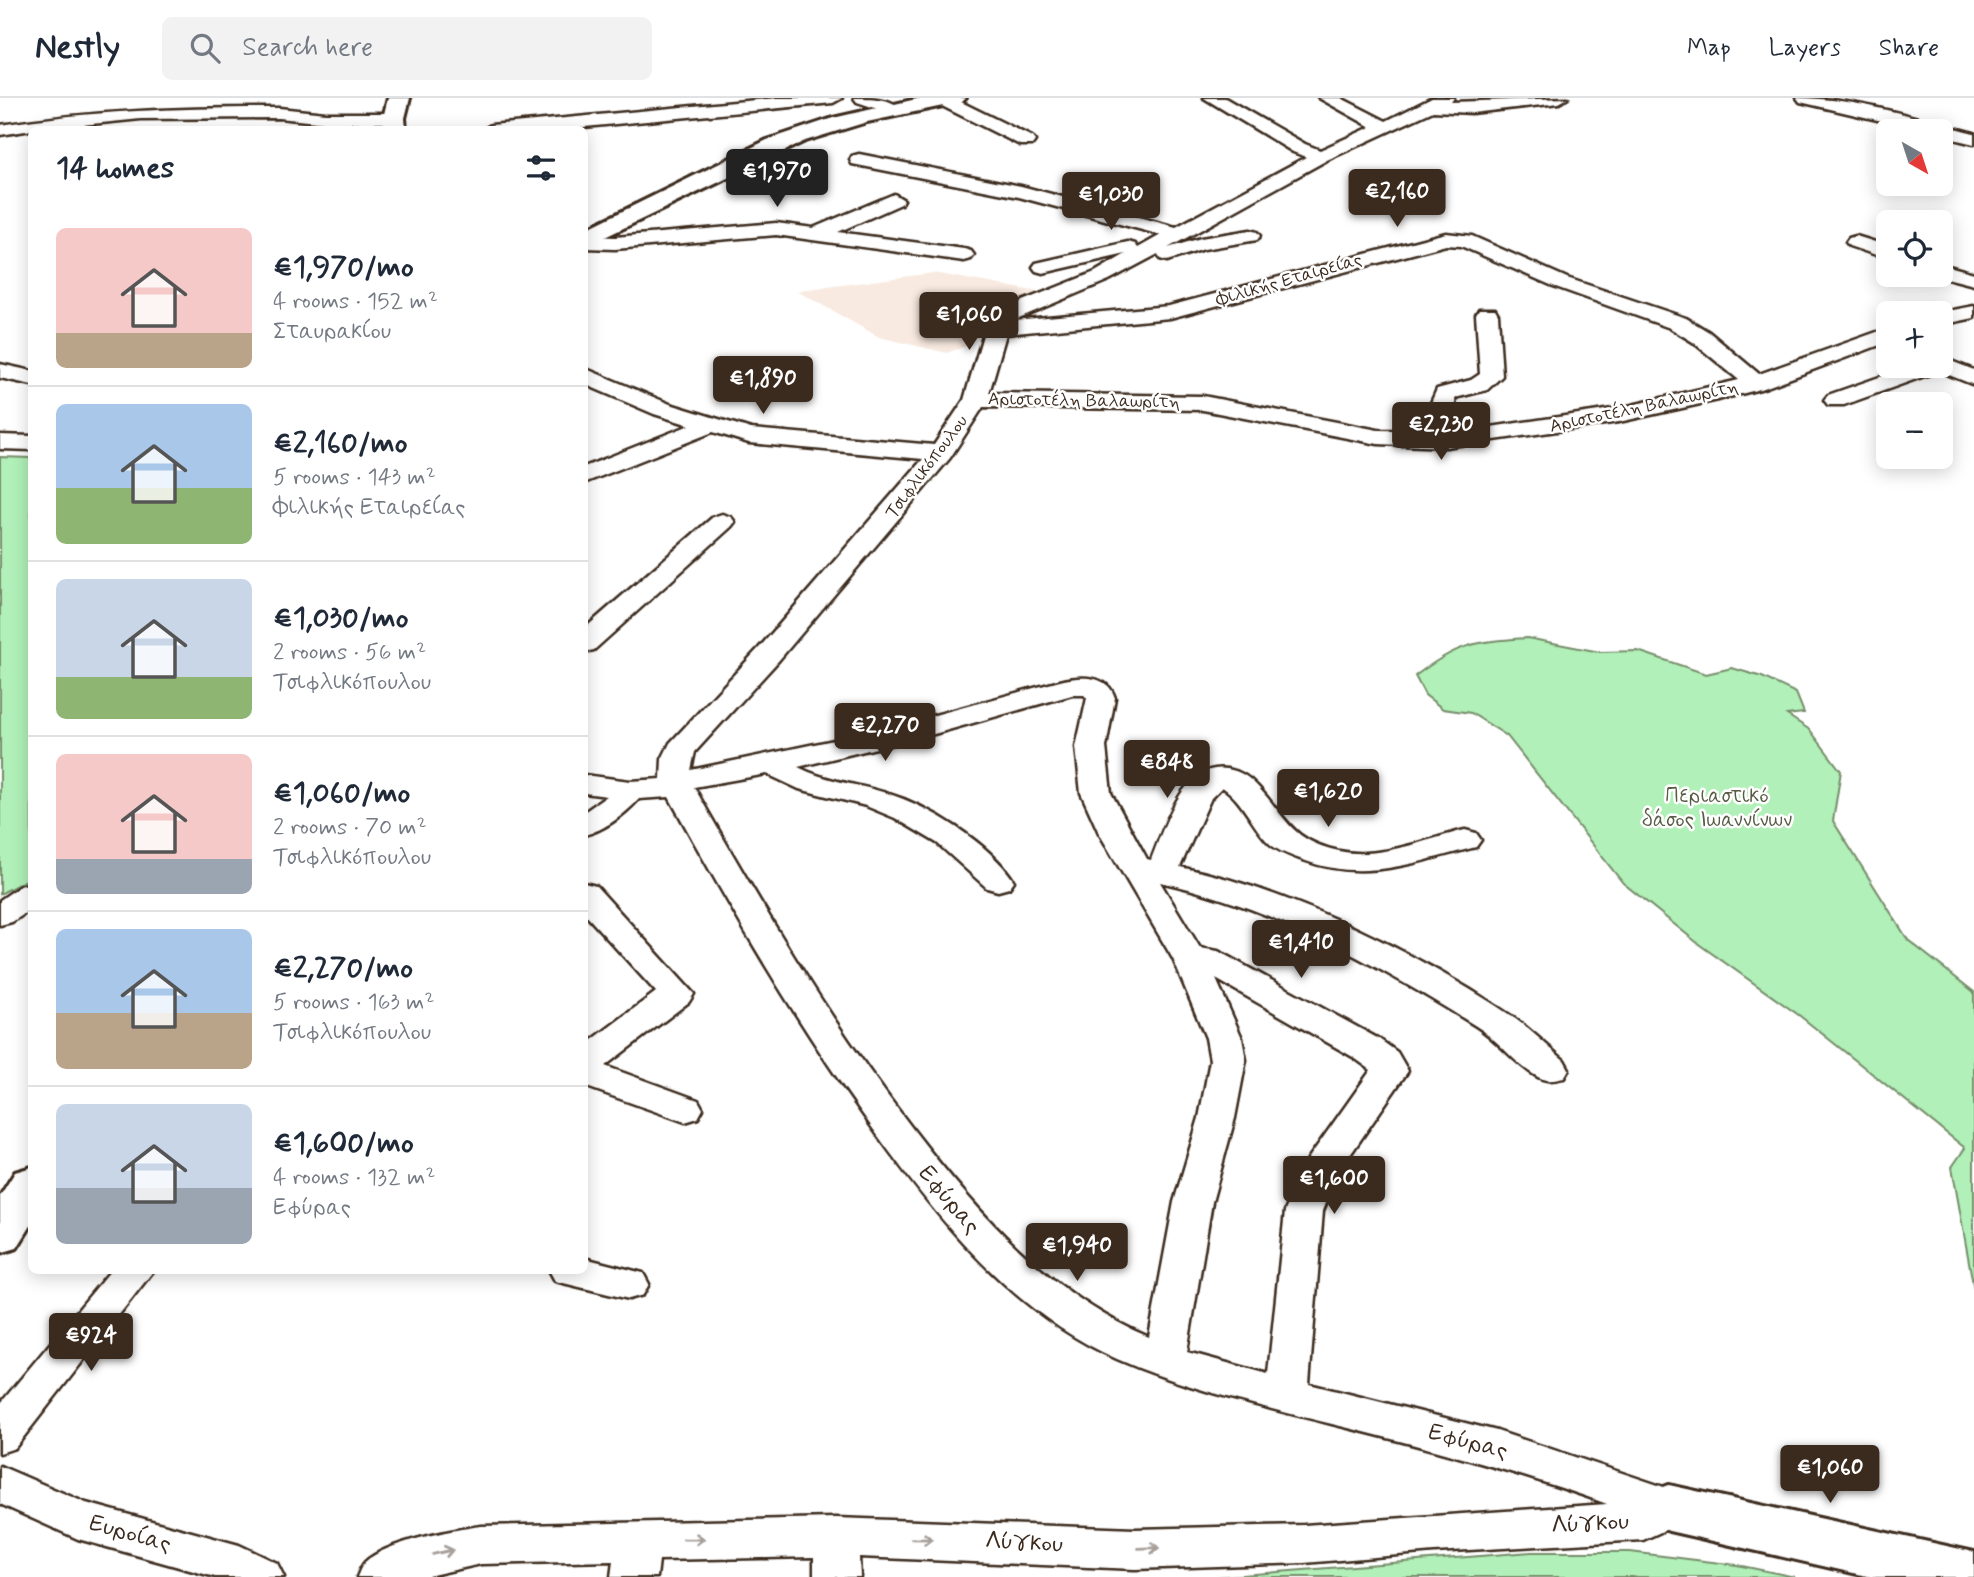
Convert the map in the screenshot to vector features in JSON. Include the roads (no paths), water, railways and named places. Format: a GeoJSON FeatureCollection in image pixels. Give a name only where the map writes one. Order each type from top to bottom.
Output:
{"type":"FeatureCollection","features":[{"type":"Feature","properties":{"kind":"street"},"geometry":{"type":"LineString","coordinates":[[534,126],[833,98]]}},
{"type":"Feature","properties":{"kind":"street"},"geometry":{"type":"LineString","coordinates":[[863,98],[893,109]]}},
{"type":"Feature","properties":{"kind":"street"},"geometry":{"type":"LineString","coordinates":[[1213,98],[1299,148],[1321,156]]}},
{"type":"Feature","properties":{"kind":"street"},"geometry":{"type":"LineString","coordinates":[[1328,98],[1386,128]]}},
{"type":"Feature","properties":{"kind":"street"},"geometry":{"type":"LineString","coordinates":[[996,328],[1000,318],[1009,312],[1094,280],[1321,156],[1438,102],[1472,108],[1559,98]]}},
{"type":"Feature","properties":{"kind":"street"},"geometry":{"type":"LineString","coordinates":[[1806,98],[1862,109],[1974,139]]}},
{"type":"Feature","properties":{"kind":"street"},"geometry":{"type":"LineString","coordinates":[[588,239],[798,135],[893,109],[949,99],[1026,141]]}},
{"type":"Feature","properties":{"kind":"street"},"geometry":{"type":"LineString","coordinates":[[0,130],[141,114],[279,113],[326,118],[396,115]]}},
{"type":"Feature","properties":{"kind":"street"},"geometry":{"type":"LineString","coordinates":[[326,118],[346,126]]}},
{"type":"Feature","properties":{"kind":"street"},"geometry":{"type":"LineString","coordinates":[[859,160],[1021,192],[1180,233]]}},
{"type":"Feature","properties":{"kind":"street"},"geometry":{"type":"LineString","coordinates":[[816,234],[894,200]]}},
{"type":"Feature","properties":{"kind":"street"},"geometry":{"type":"LineString","coordinates":[[588,241],[615,243],[761,229],[964,255]]}},
{"type":"Feature","properties":{"kind":"street"},"geometry":{"type":"LineString","coordinates":[[1043,268],[1121,251],[1166,234],[1180,233]]}},
{"type":"Feature","properties":{"kind":"street"},"geometry":{"type":"LineString","coordinates":[[1094,280],[1195,245],[1250,236]]}},
{"type":"Feature","properties":{"kind":"street","name":"Φιλικής Εταιρείας"},"geometry":{"type":"LineString","coordinates":[[996,328],[1170,313],[1417,245],[1456,238],[1560,282],[1678,323],[1700,337],[1756,383]]}},
{"type":"Feature","properties":{"kind":"street"},"geometry":{"type":"LineString","coordinates":[[1856,242],[1876,249]]}},
{"type":"Feature","properties":{"kind":"street"},"geometry":{"type":"LineString","coordinates":[[1953,273],[1974,279]]}},
{"type":"Feature","properties":{"kind":"street"},"geometry":{"type":"LineString","coordinates":[[1953,316],[1974,312]]}},
{"type":"Feature","properties":{"kind":"street"},"geometry":{"type":"LineString","coordinates":[[1446,440],[1442,405],[1445,394],[1479,385],[1491,376],[1487,314]]}},
{"type":"Feature","properties":{"kind":"street","name":"Τσιφλικόπουλου"},"geometry":{"type":"LineString","coordinates":[[678,784],[675,760],[681,749],[769,654],[941,453],[976,400],[996,328]]}},
{"type":"Feature","properties":{"kind":"street","name":"Αριστοτέλη Βαλαωρίτη"},"geometry":{"type":"LineString","coordinates":[[976,400],[1203,402],[1378,438],[1446,440],[1492,436],[1619,415],[1756,383],[1876,341]]}},
{"type":"Feature","properties":{"kind":"street"},"geometry":{"type":"LineString","coordinates":[[1953,369],[1974,379]]}},
{"type":"Feature","properties":{"kind":"street"},"geometry":{"type":"LineString","coordinates":[[0,371],[28,377]]}},
{"type":"Feature","properties":{"kind":"street"},"geometry":{"type":"LineString","coordinates":[[588,377],[633,398],[711,425],[768,439],[941,453]]}},
{"type":"Feature","properties":{"kind":"street"},"geometry":{"type":"LineString","coordinates":[[1836,400],[1898,378]]}},
{"type":"Feature","properties":{"kind":"street"},"geometry":{"type":"LineString","coordinates":[[588,474],[711,425]]}},
{"type":"Feature","properties":{"kind":"street"},"geometry":{"type":"LineString","coordinates":[[0,442],[28,443]]}},
{"type":"Feature","properties":{"kind":"street"},"geometry":{"type":"LineString","coordinates":[[588,640],[722,522]]}},
{"type":"Feature","properties":{"kind":"street"},"geometry":{"type":"LineString","coordinates":[[588,785],[630,790],[678,784],[940,725],[1070,687],[1092,687],[1101,696],[1091,747],[1096,793],[1115,833],[1149,870],[1224,1038],[1228,1060],[1217,1118],[1193,1202],[1165,1361]]}},
{"type":"Feature","properties":{"kind":"street"},"geometry":{"type":"LineString","coordinates":[[772,763],[787,774],[867,796],[938,828],[971,853],[999,881]]}},
{"type":"Feature","properties":{"kind":"street"},"geometry":{"type":"LineString","coordinates":[[1149,870],[1197,796],[1208,782],[1220,778],[1233,780],[1245,789],[1279,836],[1287,842],[1338,861],[1365,862],[1465,840]]}},
{"type":"Feature","properties":{"kind":"street","name":"Εφύρας"},"geometry":{"type":"LineString","coordinates":[[678,784],[737,892],[826,1035],[879,1111],[957,1212],[999,1256],[1050,1301],[1098,1330],[1165,1361],[1232,1382],[1475,1443],[1586,1477],[1669,1508]]}},
{"type":"Feature","properties":{"kind":"street"},"geometry":{"type":"LineString","coordinates":[[588,823],[618,803],[630,790]]}},
{"type":"Feature","properties":{"kind":"street"},"geometry":{"type":"LineString","coordinates":[[1149,870],[1215,884],[1340,934],[1418,974],[1500,1025],[1551,1069]]}},
{"type":"Feature","properties":{"kind":"street"},"geometry":{"type":"LineString","coordinates":[[0,915],[28,896]]}},
{"type":"Feature","properties":{"kind":"street"},"geometry":{"type":"LineString","coordinates":[[588,897],[677,994],[588,1062]]}},
{"type":"Feature","properties":{"kind":"street"},"geometry":{"type":"LineString","coordinates":[[1190,959],[1206,959],[1366,1048],[1384,1061],[1390,1071],[1321,1169],[1304,1211],[1287,1396]]}},
{"type":"Feature","properties":{"kind":"street"},"geometry":{"type":"LineString","coordinates":[[588,1073],[685,1109]]}},
{"type":"Feature","properties":{"kind":"street"},"geometry":{"type":"LineString","coordinates":[[0,1235],[28,1190]]}},
{"type":"Feature","properties":{"kind":"street"},"geometry":{"type":"LineString","coordinates":[[0,1435],[131,1274]]}},
{"type":"Feature","properties":{"kind":"street"},"geometry":{"type":"LineString","coordinates":[[586,1274],[629,1284]]}},
{"type":"Feature","properties":{"kind":"street","name":"Ευροίας"},"geometry":{"type":"LineString","coordinates":[[0,1484],[78,1520],[223,1559],[261,1577]]}},
{"type":"Feature","properties":{"kind":"street"},"geometry":{"type":"LineString","coordinates":[[1669,1508],[1974,1576]]}},
{"type":"Feature","properties":{"kind":"street","name":"Λύγκου"},"geometry":{"type":"LineString","coordinates":[[380,1577],[410,1561],[443,1550],[481,1545],[637,1558],[837,1557],[1304,1544],[1434,1533],[1643,1521],[1669,1508]]}},
{"type":"Feature","properties":{"kind":"park label","name":"Περιαστικό δάσος Ιωαννίνων"},"geometry":{"type":"Point","coordinates":[1717,808]}}]}
